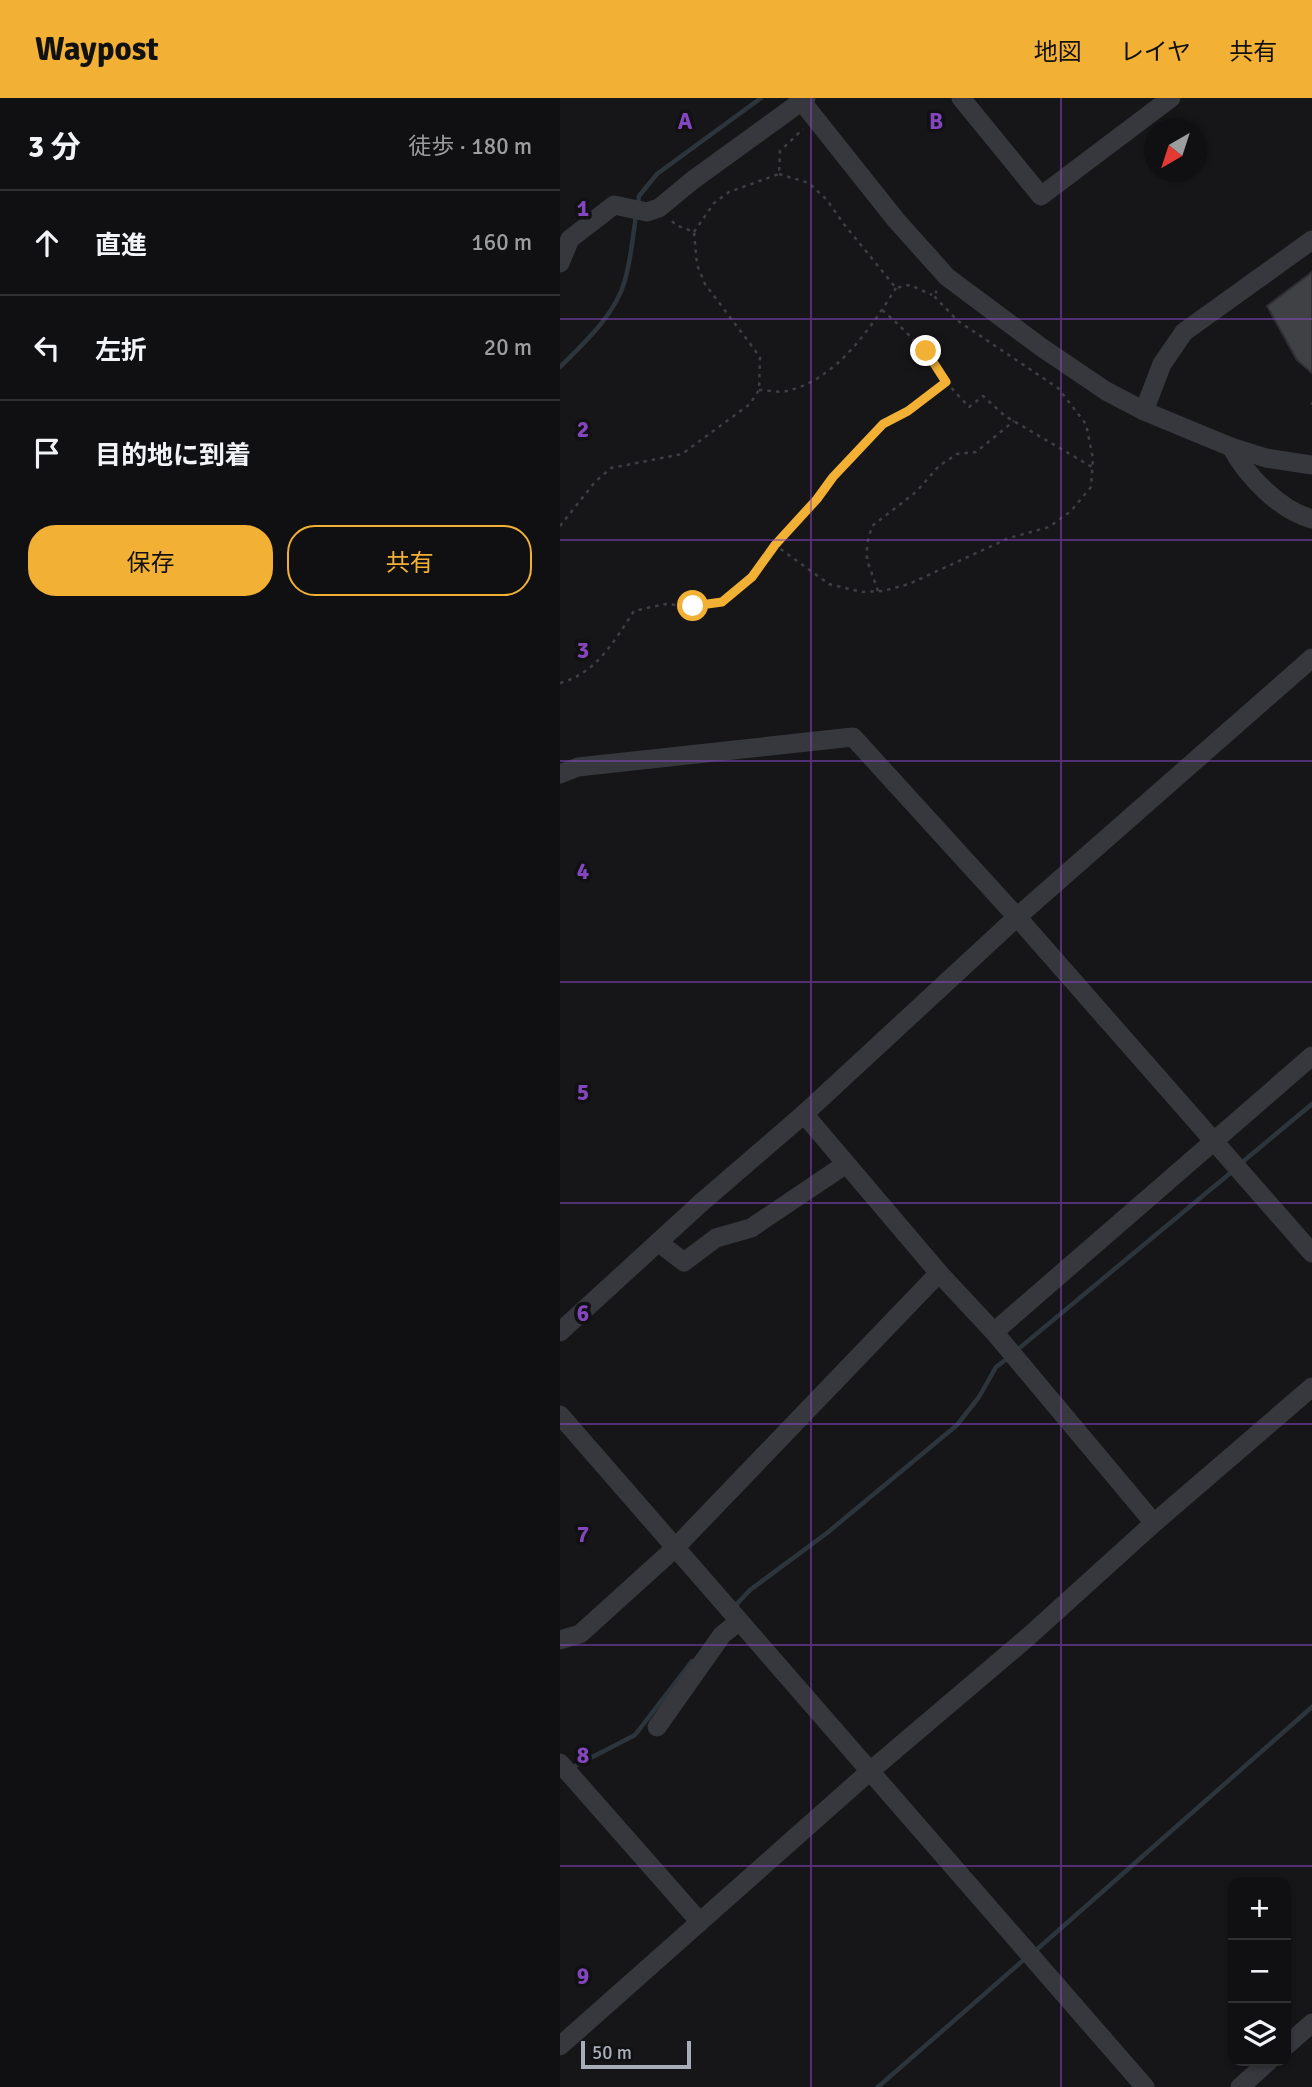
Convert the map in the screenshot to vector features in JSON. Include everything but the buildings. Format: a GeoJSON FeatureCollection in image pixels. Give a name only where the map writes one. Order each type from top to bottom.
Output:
{"type":"FeatureCollection","features":[{"type":"Feature","properties":{"kind":"street"},"geometry":{"type":"LineString","coordinates":[[961,98],[1041,196],[1171,98]]}},
{"type":"Feature","properties":{"kind":"street"},"geometry":{"type":"LineString","coordinates":[[560,263],[570,239],[614,205],[647,212],[659,208],[802,99],[896,220],[947,277],[1041,347],[1106,391],[1144,411],[1231,447],[1266,458],[1312,465]]}},
{"type":"Feature","properties":{"kind":"street"},"geometry":{"type":"LineString","coordinates":[[1144,411],[1162,365],[1184,332],[1312,240]]}},
{"type":"Feature","properties":{"kind":"street"},"geometry":{"type":"LineString","coordinates":[[1231,447],[1239,461],[1275,498],[1298,515],[1312,519]]}},
{"type":"Feature","properties":{"kind":"street"},"geometry":{"type":"LineString","coordinates":[[560,1332],[804,1114],[1017,918],[1312,658]]}},
{"type":"Feature","properties":{"kind":"street"},"geometry":{"type":"LineString","coordinates":[[560,774],[578,767],[853,737],[1017,918],[1312,1253]]}},
{"type":"Feature","properties":{"kind":"street"},"geometry":{"type":"LineString","coordinates":[[994,1332],[1312,1056]]}},
{"type":"Feature","properties":{"kind":"street"},"geometry":{"type":"LineString","coordinates":[[804,1114],[939,1273],[994,1332],[1153,1523]]}},
{"type":"Feature","properties":{"kind":"street"},"geometry":{"type":"LineString","coordinates":[[658,1242],[684,1262],[716,1238],[751,1228],[846,1164]]}},
{"type":"Feature","properties":{"kind":"street"},"geometry":{"type":"LineString","coordinates":[[560,1640],[580,1634],[674,1549],[939,1273]]}},
{"type":"Feature","properties":{"kind":"street"},"geometry":{"type":"LineString","coordinates":[[560,2046],[869,1772],[1028,1637],[1153,1523],[1312,1387]]}},
{"type":"Feature","properties":{"kind":"street"},"geometry":{"type":"LineString","coordinates":[[560,1415],[1145,2087]]}},
{"type":"Feature","properties":{"kind":"street"},"geometry":{"type":"LineString","coordinates":[[657,1727],[722,1635],[738,1622]]}},
{"type":"Feature","properties":{"kind":"street"},"geometry":{"type":"LineString","coordinates":[[560,1763],[700,1922]]}},
{"type":"Feature","properties":{"kind":"street"},"geometry":{"type":"LineString","coordinates":[[1291,2042],[1312,2023]]}},
{"type":"Feature","properties":{"kind":"street"},"geometry":{"type":"LineString","coordinates":[[1240,2087],[1263,2066]]}},
{"type":"Feature","properties":{"kind":"path"},"geometry":{"type":"LineString","coordinates":[[779,174],[780,151],[815,118]]}},
{"type":"Feature","properties":{"kind":"path"},"geometry":{"type":"LineString","coordinates":[[560,526],[611,468],[682,454],[750,404],[759,390],[760,357],[705,284],[697,265],[694,232],[714,202],[729,192],[779,174],[809,183],[897,288]]}},
{"type":"Feature","properties":{"kind":"path"},"geometry":{"type":"LineString","coordinates":[[659,208],[676,225],[694,232]]}},
{"type":"Feature","properties":{"kind":"path"},"geometry":{"type":"LineString","coordinates":[[933,295],[947,277]]}},
{"type":"Feature","properties":{"kind":"path"},"geometry":{"type":"LineString","coordinates":[[759,390],[786,391],[833,367],[882,310],[897,288],[910,285],[933,295],[958,321],[1058,388],[1086,424],[1092,467],[1091,488],[1071,511],[1049,527],[1009,538],[909,584],[862,592],[829,583],[775,545]]}},
{"type":"Feature","properties":{"kind":"path"},"geometry":{"type":"LineString","coordinates":[[882,310],[926,351],[946,382],[969,407],[983,397],[1014,421],[1092,467]]}},
{"type":"Feature","properties":{"kind":"path"},"geometry":{"type":"LineString","coordinates":[[560,683],[576,678],[599,660],[634,611],[664,604],[693,606],[722,602],[752,577],[775,545],[817,499],[833,477],[883,424],[908,411],[946,382]]}},
{"type":"Feature","properties":{"kind":"path"},"geometry":{"type":"LineString","coordinates":[[878,591],[867,560],[867,544],[872,526],[916,492],[939,466],[957,454],[976,452],[1014,421]]}},
{"type":"Feature","properties":{"kind":"waterway"},"geometry":{"type":"LineString","coordinates":[[638,206],[639,196],[657,174],[761,98]]}},
{"type":"Feature","properties":{"kind":"waterway"},"geometry":{"type":"LineString","coordinates":[[560,367],[598,327],[621,293],[629,264],[636,215]]}},
{"type":"Feature","properties":{"kind":"waterway"},"geometry":{"type":"LineString","coordinates":[[1240,1164],[1312,1104]]}},
{"type":"Feature","properties":{"kind":"waterway"},"geometry":{"type":"LineString","coordinates":[[1017,1350],[1234,1170]]}},
{"type":"Feature","properties":{"kind":"waterway"},"geometry":{"type":"LineString","coordinates":[[734,1607],[750,1590],[827,1533],[957,1425],[979,1397],[996,1367],[1008,1358]]}},
{"type":"Feature","properties":{"kind":"waterway"},"geometry":{"type":"LineString","coordinates":[[571,1768],[635,1735],[692,1661]]}},
{"type":"Feature","properties":{"kind":"waterway"},"geometry":{"type":"LineString","coordinates":[[1034,1952],[1312,1707]]}},
{"type":"Feature","properties":{"kind":"waterway"},"geometry":{"type":"LineString","coordinates":[[878,2087],[1027,1957]]}},
{"type":"Feature","properties":{"kind":"route"},"geometry":{"type":"LineString","coordinates":[[693,606],[722,602],[752,577],[775,545],[817,499],[833,477],[883,424],[908,411],[946,382],[926,351]]}}]}
